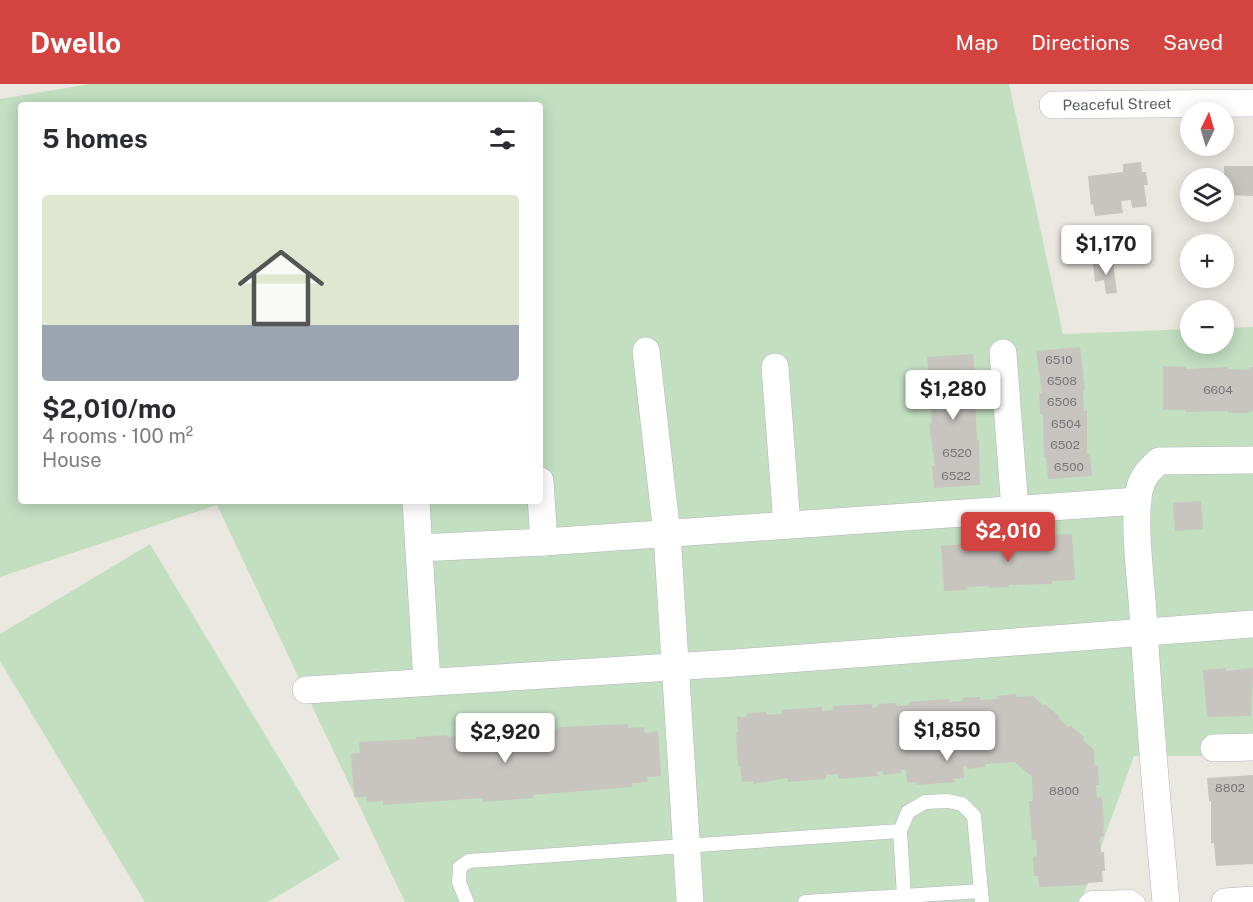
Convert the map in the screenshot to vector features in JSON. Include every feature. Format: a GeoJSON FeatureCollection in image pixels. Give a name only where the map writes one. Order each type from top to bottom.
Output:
{"type":"FeatureCollection","features":[{"type":"Feature","properties":{"kind":"street","name":"Peaceful Street"},"geometry":{"type":"LineString","coordinates":[[1053,105],[1253,103]]}},
{"type":"Feature","properties":{"kind":"street"},"geometry":{"type":"LineString","coordinates":[[646,351],[667,534],[690,902]]}},
{"type":"Feature","properties":{"kind":"street"},"geometry":{"type":"LineString","coordinates":[[1003,353],[1015,509]]}},
{"type":"Feature","properties":{"kind":"street"},"geometry":{"type":"LineString","coordinates":[[775,367],[787,525]]}},
{"type":"Feature","properties":{"kind":"street"},"geometry":{"type":"LineString","coordinates":[[1166,902],[1144,632],[1138,501],[1140,489],[1146,473],[1159,461],[1253,460]]}},
{"type":"Feature","properties":{"kind":"street"},"geometry":{"type":"LineString","coordinates":[[419,548],[544,543],[1138,501]]}},
{"type":"Feature","properties":{"kind":"street"},"geometry":{"type":"LineString","coordinates":[[416,504],[427,682]]}},
{"type":"Feature","properties":{"kind":"street"},"geometry":{"type":"LineString","coordinates":[[541,504],[544,543]]}},
{"type":"Feature","properties":{"kind":"street"},"geometry":{"type":"LineString","coordinates":[[306,690],[1253,624]]}},
{"type":"Feature","properties":{"kind":"street"},"geometry":{"type":"LineString","coordinates":[[1214,748],[1253,747]]}},
{"type":"Feature","properties":{"kind":"street"},"geometry":{"type":"LineString","coordinates":[[1225,902],[1253,900]]}},
{"type":"Feature","properties":{"kind":"lane"},"geometry":{"type":"LineString","coordinates":[[805,902],[904,899],[982,896],[974,816],[962,804],[948,801],[925,802],[908,812],[900,831],[904,899]]}},
{"type":"Feature","properties":{"kind":"lane"},"geometry":{"type":"LineString","coordinates":[[467,902],[459,882],[460,867],[469,861],[900,831]]}},
{"type":"Feature","properties":{"kind":"lane"},"geometry":{"type":"LineString","coordinates":[[1086,902],[1091,898],[1131,897],[1138,902]]}},
{"type":"Feature","properties":{"kind":"green space"},"geometry":{"type":"Polygon","coordinates":[[[90,84],[1009,84],[1063,334],[1180,329],[1180,354],[1234,354],[1234,328],[1253,327],[1253,756],[1134,756],[1081,902],[405,902],[217,505],[0,577],[0,99],[90,84]]]}},
{"type":"Feature","properties":{"kind":"green space"},"geometry":{"type":"Polygon","coordinates":[[[150,544],[340,859],[268,902],[145,902],[0,661],[0,634],[150,544]]]}},
{"type":"Feature","properties":{"kind":"building"},"geometry":{"type":"Polygon","coordinates":[[[1141,162],[1142,172],[1146,172],[1148,185],[1144,185],[1147,206],[1132,208],[1131,200],[1121,201],[1123,213],[1095,216],[1093,204],[1091,205],[1088,176],[1123,172],[1123,164],[1141,162]]]}},
{"type":"Feature","properties":{"kind":"building"},"geometry":{"type":"Polygon","coordinates":[[[1224,166],[1253,166],[1253,196],[1234,195],[1234,168],[1224,168],[1224,166]]]}},
{"type":"Feature","properties":{"kind":"building"},"geometry":{"type":"Polygon","coordinates":[[[1113,262],[1117,293],[1106,294],[1104,280],[1095,282],[1093,264],[1113,262]]]}},
{"type":"Feature","properties":{"kind":"building"},"geometry":{"type":"Polygon","coordinates":[[[1080,347],[1085,390],[1083,390],[1084,411],[1087,411],[1087,454],[1090,454],[1092,476],[1048,479],[1046,457],[1044,457],[1043,414],[1040,414],[1039,393],[1042,393],[1036,351],[1080,347]]]}},
{"type":"Feature","properties":{"kind":"building"},"geometry":{"type":"Polygon","coordinates":[[[973,354],[975,377],[972,378],[977,440],[979,440],[980,485],[934,488],[932,466],[935,466],[929,423],[932,423],[931,401],[928,401],[926,381],[929,380],[927,357],[973,354]]]}},
{"type":"Feature","properties":{"kind":"building"},"geometry":{"type":"Polygon","coordinates":[[[1163,366],[1186,367],[1186,369],[1228,367],[1228,369],[1250,370],[1250,367],[1253,367],[1253,411],[1228,413],[1228,411],[1163,410],[1163,366]]]}},
{"type":"Feature","properties":{"kind":"building"},"geometry":{"type":"Polygon","coordinates":[[[1201,501],[1203,529],[1175,531],[1173,503],[1201,501]]]}},
{"type":"Feature","properties":{"kind":"building"},"geometry":{"type":"Polygon","coordinates":[[[1072,534],[1075,580],[1052,581],[1052,584],[1009,585],[1009,587],[967,587],[968,590],[944,591],[941,546],[965,544],[964,541],[1006,541],[1006,539],[1049,538],[1049,535],[1072,534]]]}},
{"type":"Feature","properties":{"kind":"building"},"geometry":{"type":"Polygon","coordinates":[[[1226,668],[1226,671],[1253,668],[1251,716],[1207,717],[1203,670],[1226,668]]]}},
{"type":"Feature","properties":{"kind":"building"},"geometry":{"type":"Polygon","coordinates":[[[1016,694],[1016,697],[1033,696],[1044,706],[1045,704],[1069,728],[1070,725],[1084,737],[1083,740],[1094,750],[1095,766],[1098,765],[1097,798],[1102,797],[1104,836],[1100,837],[1101,852],[1104,852],[1103,882],[1039,887],[1038,876],[1034,876],[1033,857],[1037,856],[1036,840],[1032,840],[1029,801],[1033,801],[1032,777],[1015,762],[985,764],[985,767],[967,769],[967,766],[963,766],[964,778],[954,779],[955,782],[917,785],[916,782],[907,783],[906,770],[901,770],[901,773],[883,775],[883,771],[877,772],[878,776],[838,779],[838,774],[826,775],[826,779],[788,782],[787,778],[753,784],[753,781],[742,782],[740,766],[738,766],[737,717],[747,717],[747,713],[782,714],[781,710],[822,707],[822,711],[833,710],[833,706],[872,704],[872,708],[877,707],[877,704],[896,703],[897,706],[909,705],[909,702],[949,699],[949,702],[963,701],[962,698],[997,699],[997,696],[1016,694]]]}},
{"type":"Feature","properties":{"kind":"building"},"geometry":{"type":"Polygon","coordinates":[[[628,724],[628,728],[644,727],[645,733],[658,731],[661,776],[647,777],[648,782],[632,783],[632,787],[533,795],[533,798],[483,802],[483,798],[383,805],[383,801],[367,802],[366,797],[354,797],[351,754],[360,753],[359,742],[447,735],[447,737],[478,735],[477,730],[528,727],[528,731],[559,729],[559,727],[628,724]]]}},
{"type":"Feature","properties":{"kind":"building"},"geometry":{"type":"Polygon","coordinates":[[[1253,775],[1253,864],[1216,866],[1214,843],[1211,843],[1211,801],[1209,801],[1207,778],[1253,775]]]}}]}
